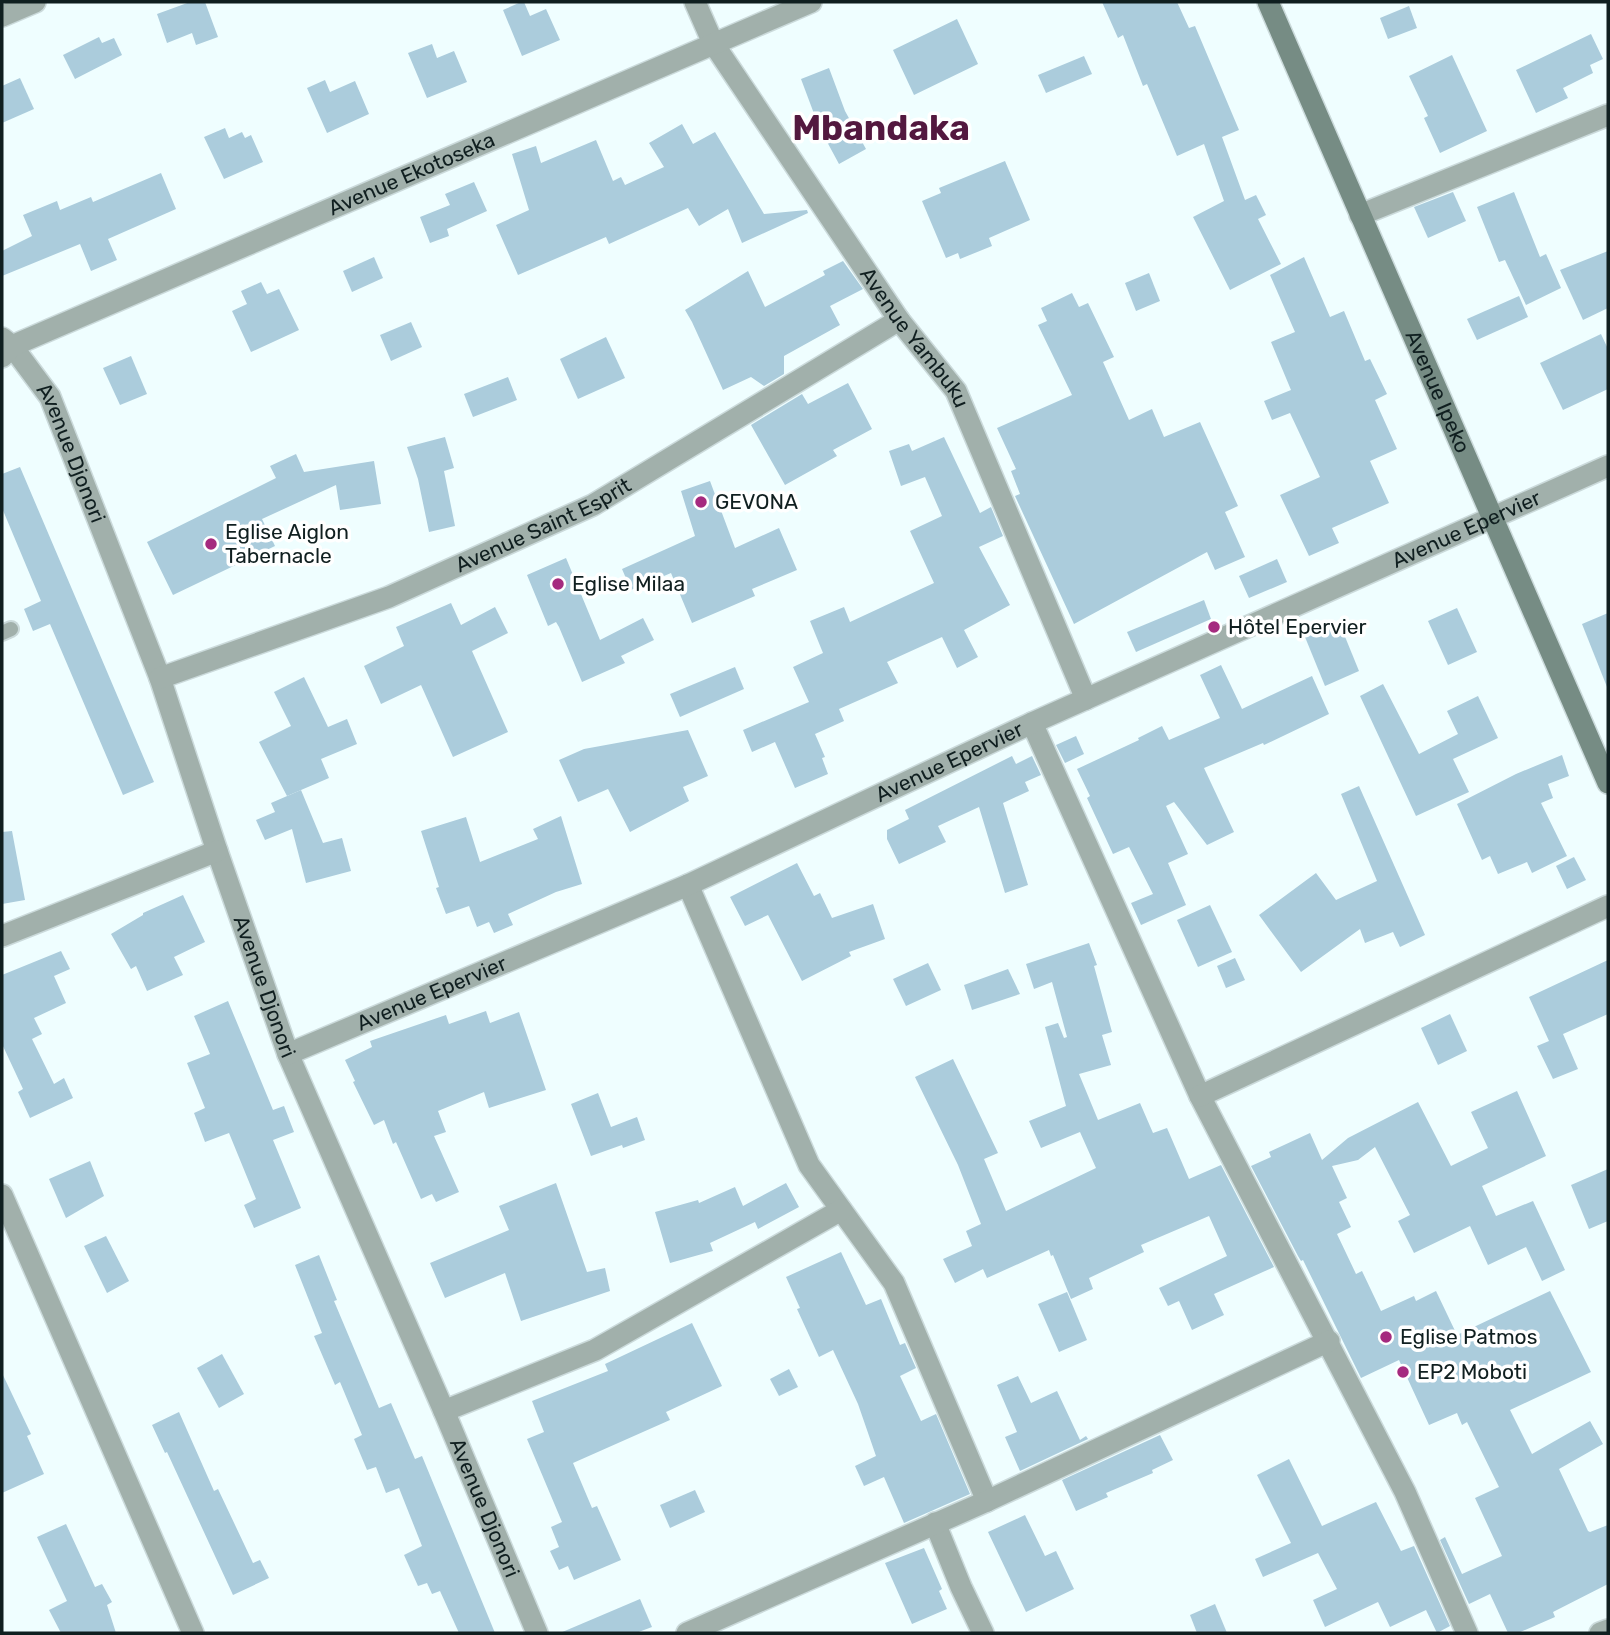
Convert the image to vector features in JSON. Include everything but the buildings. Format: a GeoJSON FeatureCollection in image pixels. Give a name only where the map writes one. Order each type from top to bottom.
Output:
{"type":"FeatureCollection","features":[{"type":"Feature","properties":{"kind":"street"},"geometry":{"type":"LineString","coordinates":[[2,16],[35,2]]}},
{"type":"Feature","properties":{"kind":"street","name":"Avenue Yambuku"},"geometry":{"type":"LineString","coordinates":[[695,2],[713,43],[899,320],[956,391],[1086,699]]}},
{"type":"Feature","properties":{"kind":"street","name":"Avenue Ekotoseka"},"geometry":{"type":"LineString","coordinates":[[5,347],[811,2]]}},
{"type":"Feature","properties":{"kind":"street","name":"Avenue Ipeko"},"geometry":{"type":"LineString","coordinates":[[1268,2],[1608,783]]}},
{"type":"Feature","properties":{"kind":"street"},"geometry":{"type":"LineString","coordinates":[[1360,215],[1608,115]]}},
{"type":"Feature","properties":{"kind":"street","name":"Avenue Saint Esprit"},"geometry":{"type":"LineString","coordinates":[[160,678],[389,597],[593,505],[899,320]]}},
{"type":"Feature","properties":{"kind":"street","name":"Avenue Djonori"},"geometry":{"type":"LineString","coordinates":[[5,347],[50,397],[160,678],[288,1054],[444,1411],[537,1633]]}},
{"type":"Feature","properties":{"kind":"street","name":"Avenue Epervier"},"geometry":{"type":"LineString","coordinates":[[288,1054],[688,885],[1032,723],[1608,466]]}},
{"type":"Feature","properties":{"kind":"street"},"geometry":{"type":"LineString","coordinates":[[1032,723],[1200,1096],[1405,1492],[1467,1633]]}},
{"type":"Feature","properties":{"kind":"street"},"geometry":{"type":"LineString","coordinates":[[2,936],[217,851]]}},
{"type":"Feature","properties":{"kind":"street"},"geometry":{"type":"LineString","coordinates":[[688,885],[809,1165],[894,1283],[987,1501]]}},
{"type":"Feature","properties":{"kind":"street"},"geometry":{"type":"LineString","coordinates":[[1200,1096],[1608,906]]}},
{"type":"Feature","properties":{"kind":"street"},"geometry":{"type":"LineString","coordinates":[[2,1195],[193,1633]]}},
{"type":"Feature","properties":{"kind":"street"},"geometry":{"type":"LineString","coordinates":[[444,1411],[595,1350],[841,1210]]}},
{"type":"Feature","properties":{"kind":"street"},"geometry":{"type":"LineString","coordinates":[[687,1633],[987,1501],[1329,1341]]}},
{"type":"Feature","properties":{"kind":"street"},"geometry":{"type":"LineString","coordinates":[[934,1523],[983,1633]]}},
{"type":"Feature","properties":{"kind":"street"},"geometry":{"type":"LineString","coordinates":[[1600,1633],[1608,1630]]}},
{"type":"Feature","properties":{"kind":"place","name":"GEVONA"},"geometry":{"type":"Point","coordinates":[701,502]}},
{"type":"Feature","properties":{"kind":"place","name":"Eglise Aiglon Tabernacle"},"geometry":{"type":"Point","coordinates":[211,544]}},
{"type":"Feature","properties":{"kind":"place","name":"Eglise Milaa"},"geometry":{"type":"Point","coordinates":[558,584]}},
{"type":"Feature","properties":{"kind":"place","name":"Hôtel Epervier"},"geometry":{"type":"Point","coordinates":[1214,627]}},
{"type":"Feature","properties":{"kind":"place","name":"Eglise Patmos"},"geometry":{"type":"Point","coordinates":[1386,1337]}},
{"type":"Feature","properties":{"kind":"place","name":"EP2 Moboti"},"geometry":{"type":"Point","coordinates":[1403,1372]}},
{"type":"Feature","properties":{"kind":"district","name":"Mbandaka"},"geometry":{"type":"Point","coordinates":[881,128]}}]}
